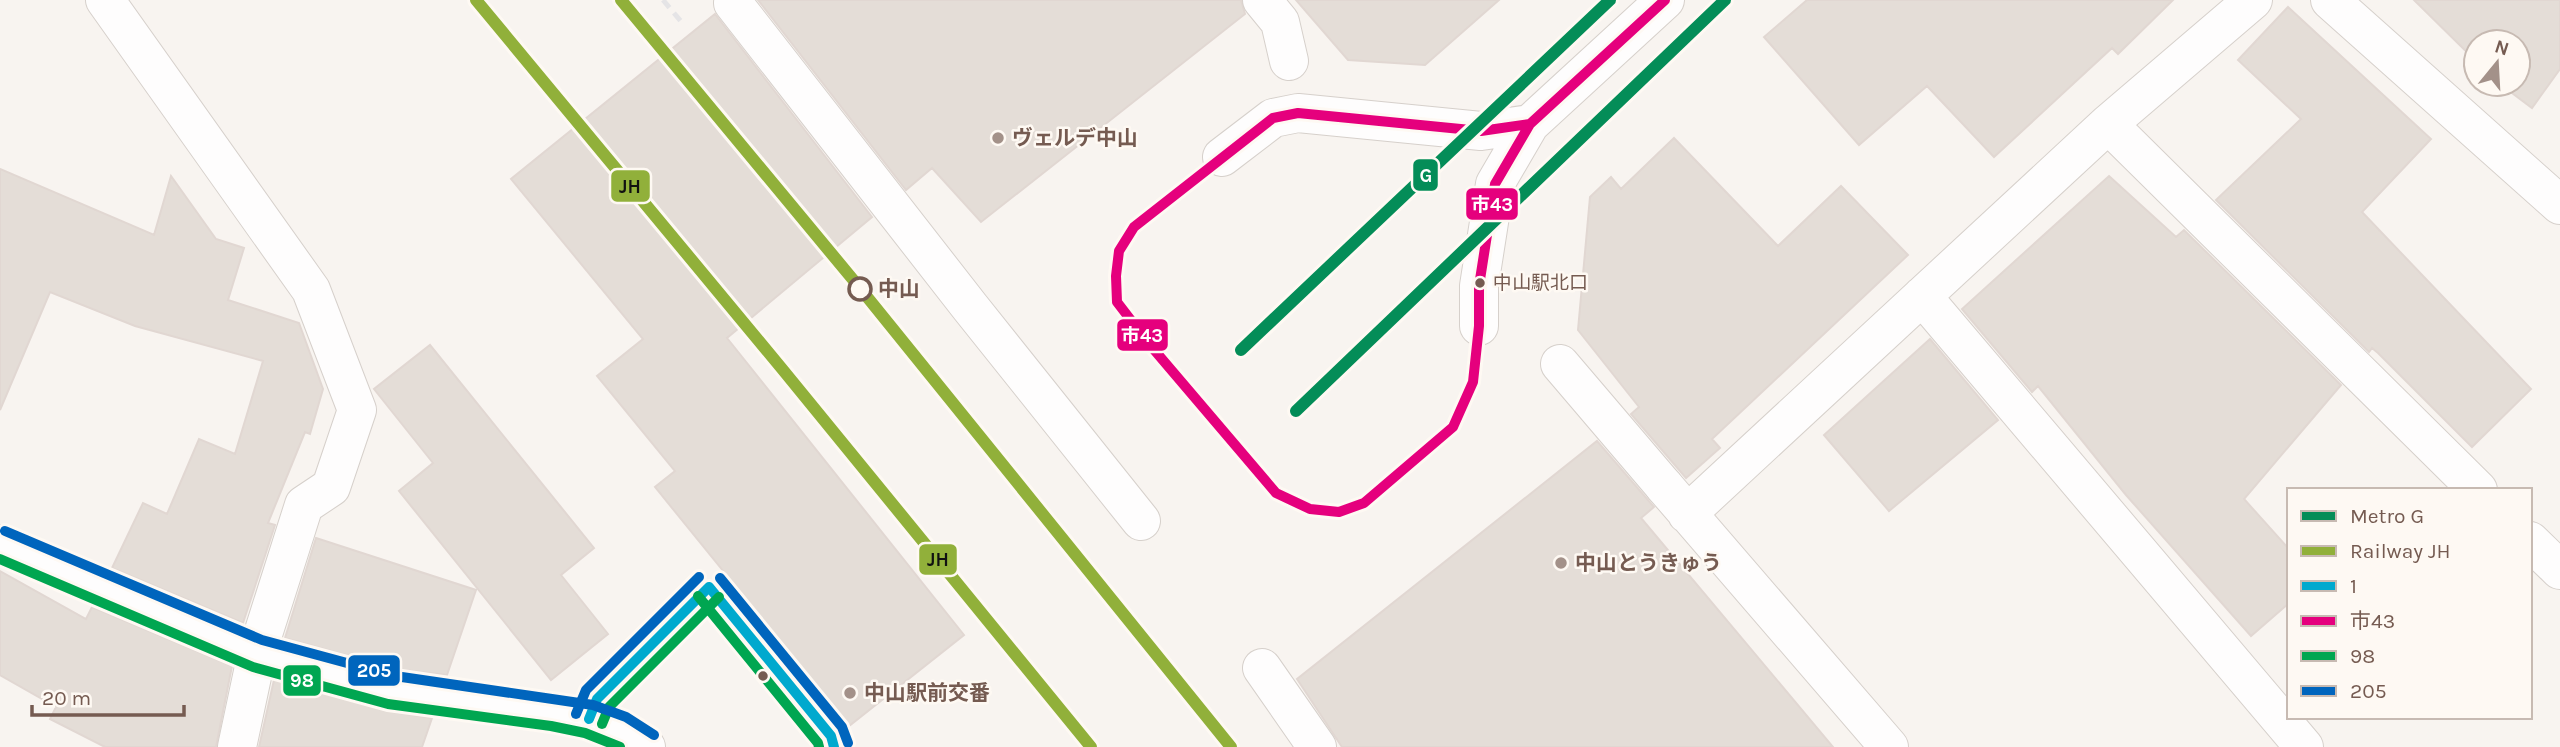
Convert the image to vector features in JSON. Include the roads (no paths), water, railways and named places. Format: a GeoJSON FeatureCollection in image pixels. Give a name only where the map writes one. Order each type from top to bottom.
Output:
{"type":"FeatureCollection","features":[{"type":"Feature","properties":{"kind":"street"},"geometry":{"type":"LineString","coordinates":[[105,0],[311,289],[357,410],[331,487],[304,505],[257,653],[237,747]]}},
{"type":"Feature","properties":{"kind":"street"},"geometry":{"type":"LineString","coordinates":[[735,0],[733,3],[961,296],[1141,521]]}},
{"type":"Feature","properties":{"kind":"street"},"geometry":{"type":"LineString","coordinates":[[1262,0],[1280,22],[1289,61]]}},
{"type":"Feature","properties":{"kind":"street"},"geometry":{"type":"LineString","coordinates":[[1479,326],[1479,286],[1495,184],[1530,124],[1665,0]]}},
{"type":"Feature","properties":{"kind":"street"},"geometry":{"type":"LineString","coordinates":[[1675,500],[1922,296],[2108,124],[2253,0]]}},
{"type":"Feature","properties":{"kind":"street"},"geometry":{"type":"LineString","coordinates":[[2330,0],[2560,205]]}},
{"type":"Feature","properties":{"kind":"street"},"geometry":{"type":"LineString","coordinates":[[1222,157],[1273,118],[1298,113],[1481,131],[1530,124]]}},
{"type":"Feature","properties":{"kind":"street"},"geometry":{"type":"LineString","coordinates":[[2108,124],[2476,488]]}},
{"type":"Feature","properties":{"kind":"street"},"geometry":{"type":"LineString","coordinates":[[1922,296],[2304,747]]}},
{"type":"Feature","properties":{"kind":"street"},"geometry":{"type":"LineString","coordinates":[[1560,364],[1889,747]]}},
{"type":"Feature","properties":{"kind":"street"},"geometry":{"type":"LineString","coordinates":[[2532,543],[2560,570]]}},
{"type":"Feature","properties":{"kind":"street"},"geometry":{"type":"LineString","coordinates":[[0,544],[257,653],[392,690],[589,719],[620,730],[646,747]]}},
{"type":"Feature","properties":{"kind":"street"},"geometry":{"type":"LineString","coordinates":[[1262,668],[1317,747]]}},
{"type":"Feature","properties":{"kind":"railway"},"geometry":{"type":"LineString","coordinates":[[663,0],[684,25]]}},
{"type":"Feature","properties":{"kind":"metro line","name":"G"},"geometry":{"type":"LineString","coordinates":[[1241,350],[1610,0]]}},
{"type":"Feature","properties":{"kind":"metro line","name":"G"},"geometry":{"type":"LineString","coordinates":[[1296,411],[1725,0]]}},
{"type":"Feature","properties":{"kind":"rail line","name":"JH"},"geometry":{"type":"LineString","coordinates":[[476,0],[1091,747]]}},
{"type":"Feature","properties":{"kind":"rail line","name":"JH"},"geometry":{"type":"LineString","coordinates":[[621,0],[855,282],[1231,747]]}},
{"type":"Feature","properties":{"kind":"place","name":"ヴェルデ中山"},"geometry":{"type":"Point","coordinates":[998,138]}},
{"type":"Feature","properties":{"kind":"place","name":"中山駅北口"},"geometry":{"type":"Point","coordinates":[1480,283]}},
{"type":"Feature","properties":{"kind":"place","name":"中山"},"geometry":{"type":"Point","coordinates":[860,289]}},
{"type":"Feature","properties":{"kind":"place","name":"中山とうきゅう"},"geometry":{"type":"Point","coordinates":[1561,563]}},
{"type":"Feature","properties":{"kind":"place","name":"中山駅前交番"},"geometry":{"type":"Point","coordinates":[850,693]}}]}
